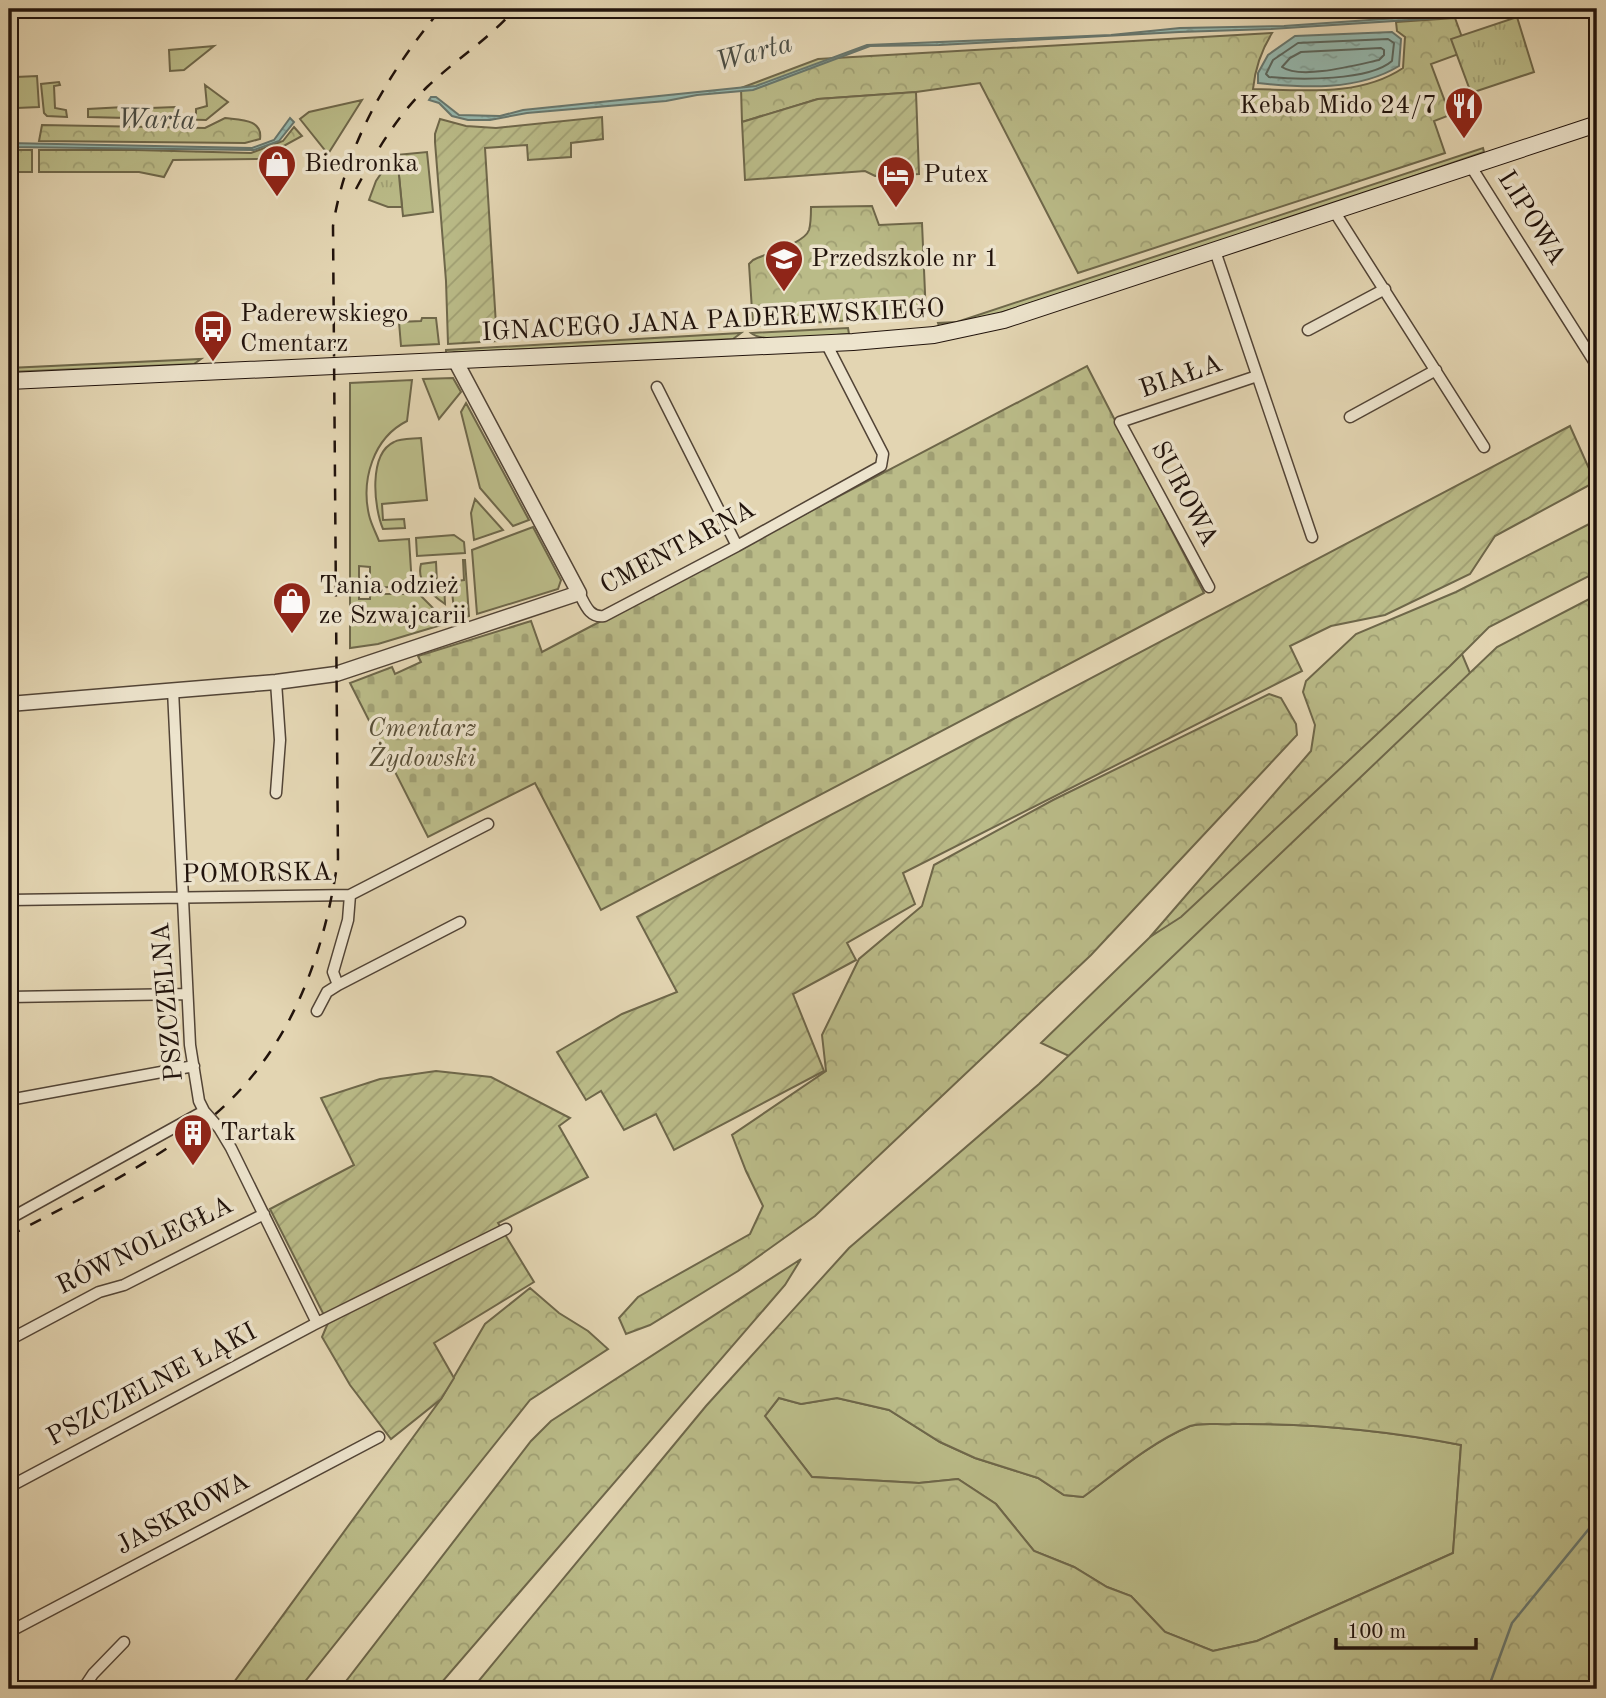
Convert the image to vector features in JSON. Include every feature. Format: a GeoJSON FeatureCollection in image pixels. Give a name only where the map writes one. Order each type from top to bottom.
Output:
{"type":"FeatureCollection","features":[{"type":"Feature","properties":{"kind":"main road","name":"IGNACEGO JANA PADEREWSKIEGO"},"geometry":{"type":"LineString","coordinates":[[9,381],[826,344],[915,337],[984,326],[1597,124]]}},
{"type":"Feature","properties":{"kind":"street","name":"LIPOWA"},"geometry":{"type":"LineString","coordinates":[[1470,165],[1597,366]]}},
{"type":"Feature","properties":{"kind":"street"},"geometry":{"type":"LineString","coordinates":[[1334,211],[1484,447]]}},
{"type":"Feature","properties":{"kind":"street"},"geometry":{"type":"LineString","coordinates":[[1215,251],[1312,537]]}},
{"type":"Feature","properties":{"kind":"street"},"geometry":{"type":"LineString","coordinates":[[1308,331],[1385,289]]}},
{"type":"Feature","properties":{"kind":"street","name":"CMENTARNA"},"geometry":{"type":"LineString","coordinates":[[455,360],[579,593],[592,614],[598,617],[737,546],[876,470],[883,462],[883,454],[826,344]]}},
{"type":"Feature","properties":{"kind":"street"},"geometry":{"type":"LineString","coordinates":[[1350,417],[1436,370]]}},
{"type":"Feature","properties":{"kind":"street","name":"BIAŁA"},"geometry":{"type":"LineString","coordinates":[[1120,422],[1257,376]]}},
{"type":"Feature","properties":{"kind":"street"},"geometry":{"type":"LineString","coordinates":[[657,387],[737,546]]}},
{"type":"Feature","properties":{"kind":"street","name":"SUROWA"},"geometry":{"type":"LineString","coordinates":[[1120,422],[1209,587]]}},
{"type":"Feature","properties":{"kind":"street"},"geometry":{"type":"LineString","coordinates":[[9,704],[276,682],[336,674],[579,593]]}},
{"type":"Feature","properties":{"kind":"street"},"geometry":{"type":"LineString","coordinates":[[276,682],[280,733],[276,793]]}},
{"type":"Feature","properties":{"kind":"street","name":"PSZCZELNA"},"geometry":{"type":"LineString","coordinates":[[173,690],[186,994],[199,1101],[225,1138],[317,1323]]}},
{"type":"Feature","properties":{"kind":"street","name":"POMORSKA"},"geometry":{"type":"LineString","coordinates":[[9,900],[349,895],[488,824]]}},
{"type":"Feature","properties":{"kind":"street"},"geometry":{"type":"LineString","coordinates":[[9,867],[9,900]]}},
{"type":"Feature","properties":{"kind":"street"},"geometry":{"type":"LineString","coordinates":[[338,985],[333,972],[348,920],[349,895]]}},
{"type":"Feature","properties":{"kind":"street"},"geometry":{"type":"LineString","coordinates":[[317,1011],[327,992],[338,985],[460,922]]}},
{"type":"Feature","properties":{"kind":"street"},"geometry":{"type":"LineString","coordinates":[[9,997],[186,994]]}},
{"type":"Feature","properties":{"kind":"street"},"geometry":{"type":"LineString","coordinates":[[9,1100],[194,1066]]}},
{"type":"Feature","properties":{"kind":"street"},"geometry":{"type":"LineString","coordinates":[[9,1219],[204,1111]]}},
{"type":"Feature","properties":{"kind":"street","name":"RÓWNOLEGŁA"},"geometry":{"type":"LineString","coordinates":[[9,1340],[99,1292],[124,1285],[264,1214]]}},
{"type":"Feature","properties":{"kind":"street","name":"PSZCZELNE ŁĄKI"},"geometry":{"type":"LineString","coordinates":[[9,1487],[317,1323],[506,1229]]}},
{"type":"Feature","properties":{"kind":"street","name":"JASKROWA"},"geometry":{"type":"LineString","coordinates":[[9,1632],[379,1437]]}},
{"type":"Feature","properties":{"kind":"street"},"geometry":{"type":"LineString","coordinates":[[83,1689],[93,1674],[124,1642]]}},
{"type":"Feature","properties":{"kind":"green space"},"geometry":{"type":"Polygon","coordinates":[[[1517,17],[1534,72],[1471,93],[1451,39],[1517,17]]]}},
{"type":"Feature","properties":{"kind":"green space"},"geometry":{"type":"Polygon","coordinates":[[[1455,18],[1467,51],[1431,64],[1450,115],[1434,121],[1445,153],[1078,273],[980,83],[916,92],[818,99],[742,122],[741,88],[818,59],[1272,33],[1259,60],[1253,89],[1350,88],[1368,84],[1403,68],[1405,37],[1397,31],[1396,22],[1455,18]]]}},
{"type":"Feature","properties":{"kind":"green space"},"geometry":{"type":"Polygon","coordinates":[[[214,46],[184,70],[170,71],[169,50],[214,46]]]}},
{"type":"Feature","properties":{"kind":"green space"},"geometry":{"type":"Polygon","coordinates":[[[37,76],[39,107],[17,108],[16,77],[37,76]]]}},
{"type":"Feature","properties":{"kind":"green space"},"geometry":{"type":"Polygon","coordinates":[[[59,82],[60,85],[54,86],[55,108],[66,110],[67,117],[47,116],[44,113],[41,84],[59,82]]]}},
{"type":"Feature","properties":{"kind":"green space"},"geometry":{"type":"Polygon","coordinates":[[[205,85],[228,102],[206,120],[88,117],[88,109],[124,107],[175,107],[175,116],[196,115],[196,109],[207,106],[205,85]]]}},
{"type":"Feature","properties":{"kind":"green space"},"geometry":{"type":"Polygon","coordinates":[[[916,92],[919,174],[875,176],[865,171],[745,180],[742,122],[818,99],[916,92]]]}},
{"type":"Feature","properties":{"kind":"green space"},"geometry":{"type":"Polygon","coordinates":[[[362,100],[328,154],[300,119],[309,112],[362,100]]]}},
{"type":"Feature","properties":{"kind":"green space"},"geometry":{"type":"Polygon","coordinates":[[[602,117],[603,139],[571,143],[571,157],[528,160],[527,145],[485,148],[497,341],[448,344],[435,142],[440,119],[466,126],[496,128],[602,117]]]}},
{"type":"Feature","properties":{"kind":"green space"},"geometry":{"type":"Polygon","coordinates":[[[225,118],[254,124],[260,132],[260,139],[245,143],[39,141],[42,125],[205,128],[225,118]]]}},
{"type":"Feature","properties":{"kind":"green space"},"geometry":{"type":"Polygon","coordinates":[[[294,127],[302,136],[260,159],[173,160],[164,177],[139,172],[39,172],[39,150],[251,153],[283,141],[294,127]]]}},
{"type":"Feature","properties":{"kind":"green space"},"geometry":{"type":"Polygon","coordinates":[[[1483,148],[1484,152],[1264,228],[997,314],[939,326],[938,323],[957,322],[1483,148]]]}},
{"type":"Feature","properties":{"kind":"green space"},"geometry":{"type":"Polygon","coordinates":[[[9,150],[32,150],[32,172],[9,172],[9,150]]]}},
{"type":"Feature","properties":{"kind":"green space"},"geometry":{"type":"Polygon","coordinates":[[[427,152],[433,212],[403,216],[397,155],[427,152]]]}},
{"type":"Feature","properties":{"kind":"green space"},"geometry":{"type":"Polygon","coordinates":[[[397,155],[402,207],[388,207],[369,200],[376,181],[393,156],[397,155]]]}},
{"type":"Feature","properties":{"kind":"green space"},"geometry":{"type":"Polygon","coordinates":[[[872,206],[879,225],[922,223],[926,316],[753,326],[749,264],[793,244],[806,235],[810,227],[811,207],[872,206]]]}},
{"type":"Feature","properties":{"kind":"green space"},"geometry":{"type":"Polygon","coordinates":[[[422,318],[436,318],[439,344],[401,346],[399,322],[421,321],[422,318]]]}},
{"type":"Feature","properties":{"kind":"green space"},"geometry":{"type":"Polygon","coordinates":[[[848,328],[849,334],[797,338],[758,337],[751,333],[848,328]]]}},
{"type":"Feature","properties":{"kind":"green space"},"geometry":{"type":"Polygon","coordinates":[[[741,333],[733,339],[446,353],[446,350],[741,333]]]}},
{"type":"Feature","properties":{"kind":"green space"},"geometry":{"type":"Polygon","coordinates":[[[201,359],[194,364],[9,372],[9,368],[201,359]]]}},
{"type":"Feature","properties":{"kind":"green space","name":"Cmentarz Żydowski"},"geometry":{"type":"Polygon","coordinates":[[[1087,366],[1204,593],[601,910],[535,783],[428,837],[350,683],[392,667],[395,674],[421,662],[418,656],[531,621],[542,652],[1087,366]]]}},
{"type":"Feature","properties":{"kind":"green space"},"geometry":{"type":"Polygon","coordinates":[[[453,378],[461,392],[439,419],[423,379],[453,378]]]}},
{"type":"Feature","properties":{"kind":"green space"},"geometry":{"type":"Polygon","coordinates":[[[412,380],[407,421],[395,428],[386,438],[372,461],[367,502],[379,541],[409,539],[412,586],[370,588],[370,567],[359,566],[359,599],[370,599],[370,594],[419,594],[448,623],[378,644],[350,648],[350,383],[412,380]]]}},
{"type":"Feature","properties":{"kind":"green space"},"geometry":{"type":"Polygon","coordinates":[[[466,403],[529,520],[513,526],[480,488],[461,412],[466,403]]]}},
{"type":"Feature","properties":{"kind":"green space"},"geometry":{"type":"Polygon","coordinates":[[[1570,426],[1595,482],[1495,536],[1470,574],[1385,615],[1331,626],[1290,646],[1302,671],[903,873],[915,904],[847,943],[856,960],[793,994],[824,1071],[674,1150],[656,1114],[624,1130],[601,1091],[586,1100],[557,1052],[622,1014],[677,992],[637,917],[1570,426]]]}},
{"type":"Feature","properties":{"kind":"green space"},"geometry":{"type":"Polygon","coordinates":[[[421,438],[427,500],[382,504],[383,520],[404,519],[405,528],[383,529],[377,508],[375,482],[380,458],[394,442],[421,438]]]}},
{"type":"Feature","properties":{"kind":"green space"},"geometry":{"type":"Polygon","coordinates":[[[475,499],[503,530],[474,540],[471,513],[475,499]]]}},
{"type":"Feature","properties":{"kind":"green space"},"geometry":{"type":"Polygon","coordinates":[[[1597,520],[1597,572],[1489,627],[1181,917],[1150,937],[1311,751],[1315,725],[1303,692],[1306,681],[1356,634],[1456,592],[1597,520]]]}},
{"type":"Feature","properties":{"kind":"green space"},"geometry":{"type":"Polygon","coordinates":[[[533,527],[561,580],[558,589],[477,614],[472,550],[533,527]]]}},
{"type":"Feature","properties":{"kind":"green space"},"geometry":{"type":"Polygon","coordinates":[[[454,535],[464,542],[465,553],[417,556],[416,538],[454,535]]]}},
{"type":"Feature","properties":{"kind":"green space"},"geometry":{"type":"Polygon","coordinates":[[[463,560],[469,616],[455,620],[452,591],[457,590],[456,581],[464,580],[463,560]]]}},
{"type":"Feature","properties":{"kind":"green space"},"geometry":{"type":"Polygon","coordinates":[[[436,562],[437,583],[444,583],[445,604],[430,592],[421,577],[421,564],[436,562]]]}},
{"type":"Feature","properties":{"kind":"green space"},"geometry":{"type":"Polygon","coordinates":[[[1597,595],[1597,1689],[472,1689],[706,1406],[849,1248],[1039,1084],[1497,647],[1597,595]],[[779,1398],[765,1416],[812,1477],[919,1483],[958,1479],[996,1504],[1034,1551],[1074,1567],[1107,1587],[1131,1596],[1165,1632],[1213,1651],[1257,1641],[1453,1553],[1461,1445],[1404,1435],[1319,1426],[1194,1425],[1148,1449],[1083,1497],[1064,1495],[1038,1478],[975,1458],[940,1442],[889,1410],[837,1398],[801,1404],[779,1398]]]}},
{"type":"Feature","properties":{"kind":"green space"},"geometry":{"type":"Polygon","coordinates":[[[1456,640],[1470,673],[1155,1096],[1041,1043],[1456,640]]]}},
{"type":"Feature","properties":{"kind":"green space"},"geometry":{"type":"Polygon","coordinates":[[[1269,694],[1281,698],[1296,724],[1297,735],[1091,955],[815,1216],[738,1271],[650,1325],[626,1334],[619,1318],[638,1297],[750,1234],[763,1206],[732,1135],[826,1071],[822,1035],[859,959],[922,906],[934,865],[1053,800],[1269,694]]]}},
{"type":"Feature","properties":{"kind":"green space"},"geometry":{"type":"Polygon","coordinates":[[[436,1071],[491,1077],[570,1118],[559,1126],[588,1177],[498,1223],[534,1282],[434,1343],[454,1378],[441,1399],[391,1439],[350,1385],[322,1337],[328,1323],[270,1209],[354,1165],[321,1098],[380,1079],[436,1071]]]}},
{"type":"Feature","properties":{"kind":"green space"},"geometry":{"type":"Polygon","coordinates":[[[801,1259],[785,1285],[436,1689],[340,1689],[531,1441],[551,1421],[801,1259]]]}},
{"type":"Feature","properties":{"kind":"green space"},"geometry":{"type":"Polygon","coordinates":[[[530,1288],[608,1349],[530,1400],[299,1689],[229,1689],[441,1399],[485,1324],[530,1288]]]}},
{"type":"Feature","properties":{"kind":"green space"},"geometry":{"type":"Polygon","coordinates":[[[779,1398],[801,1404],[837,1398],[889,1410],[940,1442],[975,1458],[1038,1478],[1064,1495],[1083,1497],[1148,1449],[1194,1425],[1319,1426],[1404,1435],[1461,1445],[1453,1553],[1257,1641],[1213,1651],[1165,1632],[1131,1596],[1107,1587],[1074,1567],[1034,1551],[996,1504],[958,1479],[919,1483],[812,1477],[765,1416],[779,1398]]]}},
{"type":"Feature","properties":{"kind":"water"},"geometry":{"type":"Polygon","coordinates":[[[1440,15],[1440,18],[1271,29],[870,46],[753,90],[666,101],[527,113],[490,120],[468,120],[452,116],[439,103],[429,100],[436,97],[459,115],[500,116],[523,110],[756,86],[867,45],[1111,35],[1180,28],[1284,26],[1440,15]]]}},
{"type":"Feature","properties":{"kind":"water"},"geometry":{"type":"Polygon","coordinates":[[[1392,32],[1401,39],[1399,66],[1383,74],[1330,86],[1258,83],[1258,73],[1268,55],[1295,36],[1392,32]]]}},
{"type":"Feature","properties":{"kind":"water"},"geometry":{"type":"Polygon","coordinates":[[[290,118],[294,122],[279,141],[254,150],[9,147],[9,143],[252,148],[274,140],[290,118]]]}},
{"type":"Feature","properties":{"kind":"waterway"},"geometry":{"type":"LineString","coordinates":[[1488,1689],[1512,1623],[1597,1519]]}},
{"type":"Feature","properties":{"kind":"railway"},"geometry":{"type":"LineString","coordinates":[[9,1236],[132,1170],[212,1117],[263,1063],[299,1000],[313,966],[332,896],[338,859],[333,226],[348,166],[372,111],[404,58],[441,9]]}},
{"type":"Feature","properties":{"kind":"railway"},"geometry":{"type":"LineString","coordinates":[[356,189],[387,135],[416,98],[515,9]]}},
{"type":"Feature","properties":{"kind":"place","name":"Kebab Mido 24/7"},"geometry":{"type":"Point","coordinates":[1464,140]}},
{"type":"Feature","properties":{"kind":"place","name":"Biedronka"},"geometry":{"type":"Point","coordinates":[277,198]}},
{"type":"Feature","properties":{"kind":"place","name":"Putex"},"geometry":{"type":"Point","coordinates":[896,209]}},
{"type":"Feature","properties":{"kind":"place","name":"Przedszkole nr 1"},"geometry":{"type":"Point","coordinates":[784,293]}},
{"type":"Feature","properties":{"kind":"place","name":"Paderewskiego Cmentarz"},"geometry":{"type":"Point","coordinates":[213,363]}},
{"type":"Feature","properties":{"kind":"place","name":"Tania odzież ze Szwajcarii"},"geometry":{"type":"Point","coordinates":[292,635]}},
{"type":"Feature","properties":{"kind":"place","name":"Tartak"},"geometry":{"type":"Point","coordinates":[193,1167]}},
{"type":"Feature","properties":{"kind":"water label","name":"Warta"},"geometry":{"type":"Point","coordinates":[754,54]}},
{"type":"Feature","properties":{"kind":"water label","name":"Warta"},"geometry":{"type":"Point","coordinates":[156,121]}}]}
